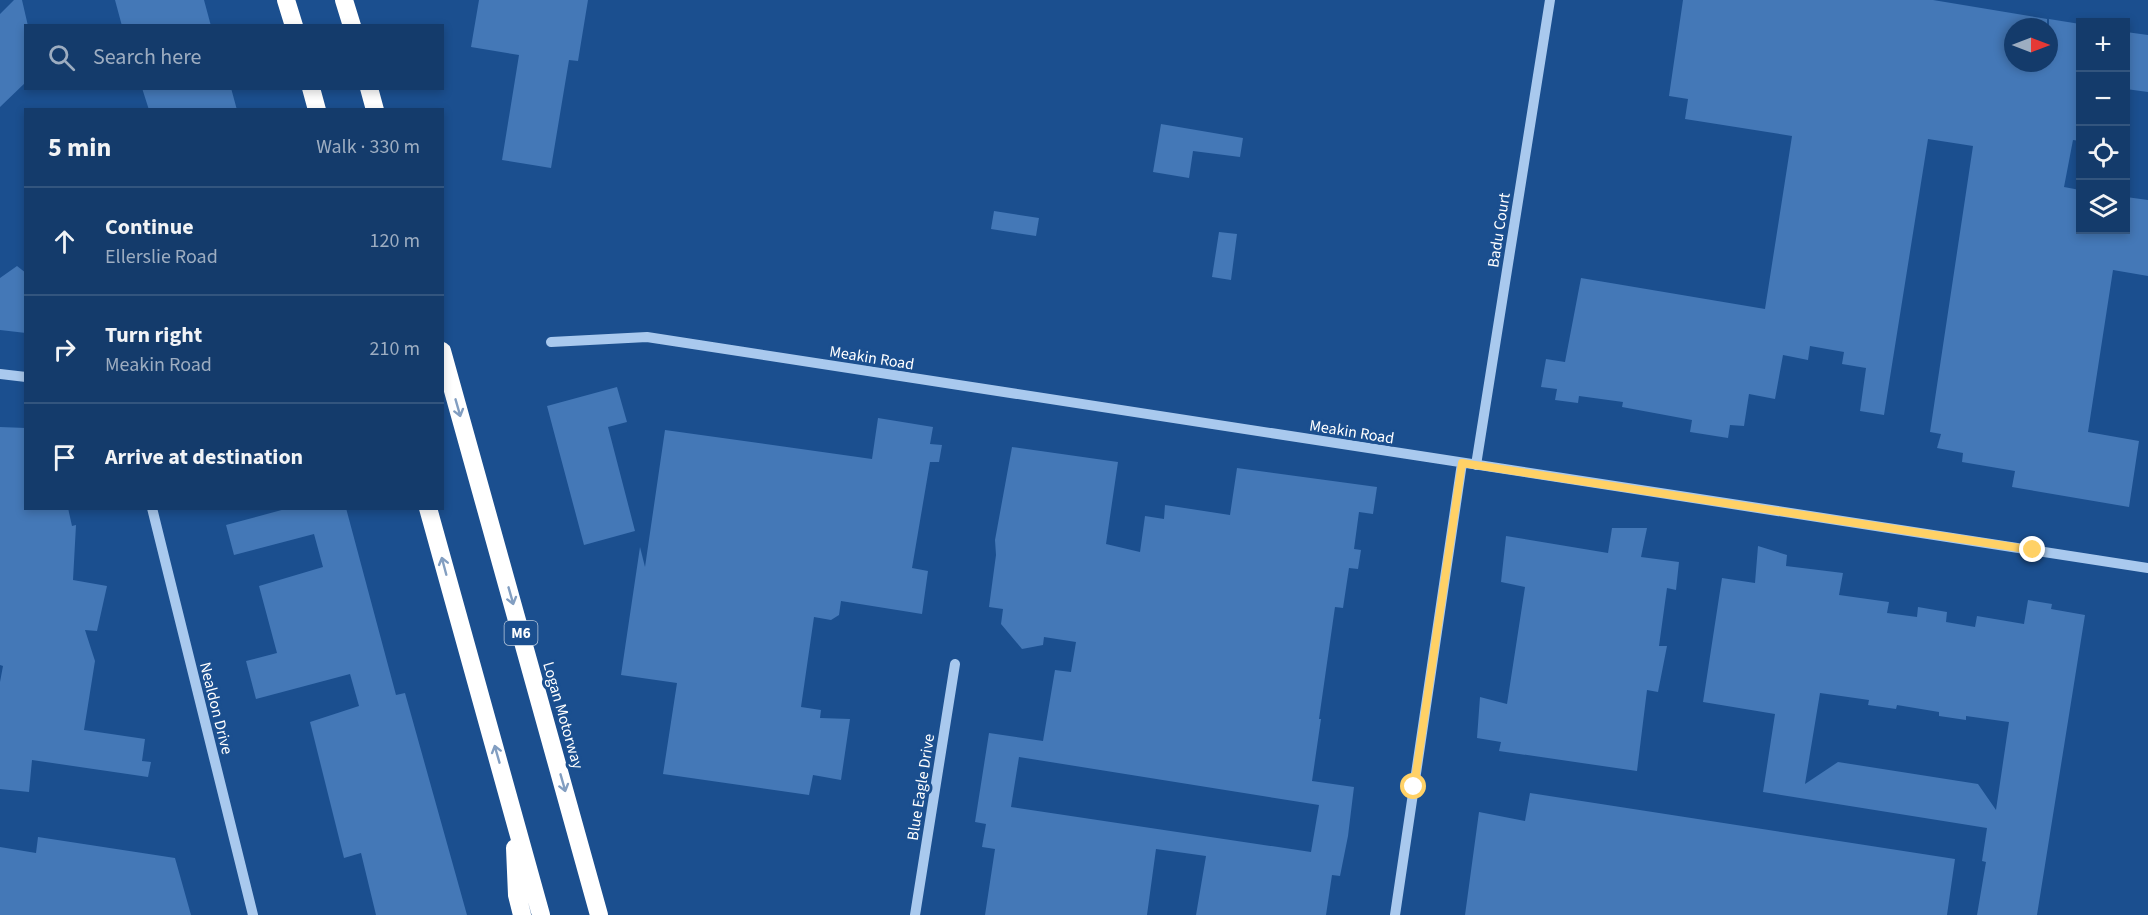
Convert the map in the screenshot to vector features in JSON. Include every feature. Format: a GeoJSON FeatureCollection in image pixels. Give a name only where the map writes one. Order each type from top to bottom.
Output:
{"type":"FeatureCollection","features":[{"type":"Feature","properties":{"kind":"highway"},"geometry":{"type":"LineString","coordinates":[[286,0],[293,24]]}},
{"type":"Feature","properties":{"kind":"highway"},"geometry":{"type":"LineString","coordinates":[[344,0],[351,24]]}},
{"type":"Feature","properties":{"kind":"highway"},"geometry":{"type":"LineString","coordinates":[[312,90],[316,108]]}},
{"type":"Feature","properties":{"kind":"highway"},"geometry":{"type":"LineString","coordinates":[[370,90],[374,108]]}},
{"type":"Feature","properties":{"kind":"highway","name":"Logan Motorway"},"geometry":{"type":"LineString","coordinates":[[444,358],[599,915]]}},
{"type":"Feature","properties":{"kind":"highway"},"geometry":{"type":"LineString","coordinates":[[429,510],[541,915]]}},
{"type":"Feature","properties":{"kind":"highway"},"geometry":{"type":"LineString","coordinates":[[512,811],[517,895],[522,915]]}},
{"type":"Feature","properties":{"kind":"street","name":"Badu Court"},"geometry":{"type":"LineString","coordinates":[[1476,465],[1550,0]]}},
{"type":"Feature","properties":{"kind":"street","name":"Meakin Road"},"geometry":{"type":"LineString","coordinates":[[551,342],[647,337],[2148,568]]}},
{"type":"Feature","properties":{"kind":"street"},"geometry":{"type":"LineString","coordinates":[[0,374],[24,377]]}},
{"type":"Feature","properties":{"kind":"street"},"geometry":{"type":"LineString","coordinates":[[1395,915],[1462,463]]}},
{"type":"Feature","properties":{"kind":"street","name":"Nealdon Drive"},"geometry":{"type":"LineString","coordinates":[[152,510],[253,915]]}},
{"type":"Feature","properties":{"kind":"street","name":"Blue Eagle Drive"},"geometry":{"type":"LineString","coordinates":[[915,915],[955,664]]}},
{"type":"Feature","properties":{"kind":"building"},"geometry":{"type":"Polygon","coordinates":[[[14,0],[22,0],[28,24],[24,24],[24,84],[0,107],[0,14],[14,0]]]}},
{"type":"Feature","properties":{"kind":"building"},"geometry":{"type":"Polygon","coordinates":[[[115,0],[204,0],[210,24],[121,24],[115,0]]]}},
{"type":"Feature","properties":{"kind":"building"},"geometry":{"type":"Polygon","coordinates":[[[479,0],[588,0],[578,61],[569,60],[551,168],[502,160],[519,55],[471,47],[479,0]]]}},
{"type":"Feature","properties":{"kind":"building"},"geometry":{"type":"Polygon","coordinates":[[[1683,0],[1933,0],[2041,18],[2004,18],[2004,72],[2058,72],[2058,20],[2076,23],[2076,140],[2073,140],[2064,187],[2076,189],[2076,234],[2130,234],[2130,198],[2148,200],[2148,276],[2113,270],[2088,432],[2139,441],[2129,507],[2012,487],[2015,471],[1962,462],[1963,453],[1937,448],[1941,434],[1930,432],[1973,146],[1928,139],[1884,415],[1860,411],[1866,368],[1842,364],[1844,352],[1810,346],[1808,360],[1783,355],[1775,399],[1749,394],[1744,426],[1730,425],[1728,438],[1690,432],[1692,420],[1622,407],[1623,402],[1579,396],[1578,403],[1555,400],[1557,389],[1541,387],[1546,359],[1565,362],[1581,278],[1765,309],[1792,136],[1685,119],[1688,99],[1669,96],[1683,0]]]}},
{"type":"Feature","properties":{"kind":"building"},"geometry":{"type":"Polygon","coordinates":[[[2130,33],[2148,35],[2148,92],[2130,90],[2130,33]]]}},
{"type":"Feature","properties":{"kind":"building"},"geometry":{"type":"Polygon","coordinates":[[[143,90],[232,90],[236,108],[148,108],[143,90]]]}},
{"type":"Feature","properties":{"kind":"building"},"geometry":{"type":"Polygon","coordinates":[[[1161,124],[1243,138],[1240,157],[1193,151],[1189,178],[1153,172],[1161,124]]]}},
{"type":"Feature","properties":{"kind":"building"},"geometry":{"type":"Polygon","coordinates":[[[994,211],[1039,218],[1036,236],[991,229],[994,211]]]}},
{"type":"Feature","properties":{"kind":"building"},"geometry":{"type":"Polygon","coordinates":[[[1219,232],[1237,234],[1231,280],[1212,277],[1219,232]]]}},
{"type":"Feature","properties":{"kind":"building"},"geometry":{"type":"Polygon","coordinates":[[[17,266],[24,271],[24,333],[0,330],[0,278],[17,266]]]}},
{"type":"Feature","properties":{"kind":"building"},"geometry":{"type":"Polygon","coordinates":[[[617,387],[627,422],[608,427],[635,531],[584,545],[547,406],[617,387]]]}},
{"type":"Feature","properties":{"kind":"building"},"geometry":{"type":"Polygon","coordinates":[[[878,418],[933,427],[930,444],[942,445],[939,462],[930,462],[912,568],[928,571],[922,614],[841,601],[839,615],[831,620],[814,617],[801,707],[821,710],[820,718],[850,719],[841,780],[813,775],[809,795],[663,774],[677,683],[621,675],[640,547],[645,567],[665,430],[872,459],[878,418]]]}},
{"type":"Feature","properties":{"kind":"building"},"geometry":{"type":"Polygon","coordinates":[[[0,427],[24,428],[24,510],[68,510],[72,526],[76,525],[73,580],[107,586],[97,631],[85,630],[95,661],[84,730],[145,739],[142,761],[151,762],[148,777],[32,760],[29,792],[0,789],[0,682],[3,666],[0,665],[0,427]]]}},
{"type":"Feature","properties":{"kind":"building"},"geometry":{"type":"Polygon","coordinates":[[[1012,447],[1118,462],[1106,544],[1140,552],[1145,516],[1164,519],[1165,505],[1230,515],[1237,468],[1377,487],[1373,514],[1359,512],[1354,549],[1361,550],[1358,569],[1349,568],[1343,608],[1335,607],[1319,719],[1321,719],[1312,781],[1354,787],[1340,876],[1332,875],[1326,915],[1196,915],[1206,856],[1156,849],[1147,915],[985,915],[995,849],[982,847],[986,824],[975,822],[989,733],[1043,741],[1055,670],[1071,672],[1076,642],[1044,637],[1043,645],[1022,649],[1001,624],[1003,609],[989,607],[996,555],[995,540],[1012,447]],[[1019,757],[1011,807],[1311,852],[1319,805],[1019,757]]]}},
{"type":"Feature","properties":{"kind":"building"},"geometry":{"type":"Polygon","coordinates":[[[282,510],[347,510],[396,695],[405,693],[467,915],[376,915],[361,853],[344,858],[310,722],[359,706],[350,674],[256,699],[246,661],[277,653],[259,586],[323,567],[314,534],[234,555],[226,525],[282,510]]]}},
{"type":"Feature","properties":{"kind":"building"},"geometry":{"type":"Polygon","coordinates":[[[1612,528],[1647,528],[1641,557],[1679,562],[1676,590],[1667,588],[1659,646],[1667,646],[1658,692],[1647,690],[1637,771],[1499,751],[1501,742],[1477,738],[1480,697],[1507,704],[1525,587],[1501,582],[1506,536],[1608,553],[1612,528]]]}},
{"type":"Feature","properties":{"kind":"building"},"geometry":{"type":"Polygon","coordinates":[[[1758,546],[1787,555],[1786,566],[1843,573],[1839,595],[1889,602],[1887,613],[1917,617],[1918,607],[1947,612],[1946,622],[1975,627],[1977,616],[2024,624],[2028,600],[2052,604],[2051,609],[2085,615],[2037,915],[1977,915],[1986,862],[1982,861],[1987,828],[1763,792],[1775,714],[1703,702],[1722,578],[1755,583],[1758,546]],[[1820,693],[1805,784],[1838,762],[1978,784],[1996,810],[2009,722],[1966,716],[1966,720],[1939,716],[1939,712],[1897,705],[1896,709],[1868,705],[1869,700],[1820,693]]]}},
{"type":"Feature","properties":{"kind":"building"},"geometry":{"type":"Polygon","coordinates":[[[1530,793],[1955,859],[1947,915],[1465,915],[1479,812],[1525,821],[1530,793]]]}},
{"type":"Feature","properties":{"kind":"building"},"geometry":{"type":"Polygon","coordinates":[[[38,837],[175,858],[191,915],[0,915],[0,847],[36,853],[38,837]]]}},
{"type":"Feature","properties":{"kind":"route"},"geometry":{"type":"LineString","coordinates":[[1414,787],[1462,463],[2033,550]]}}]}
